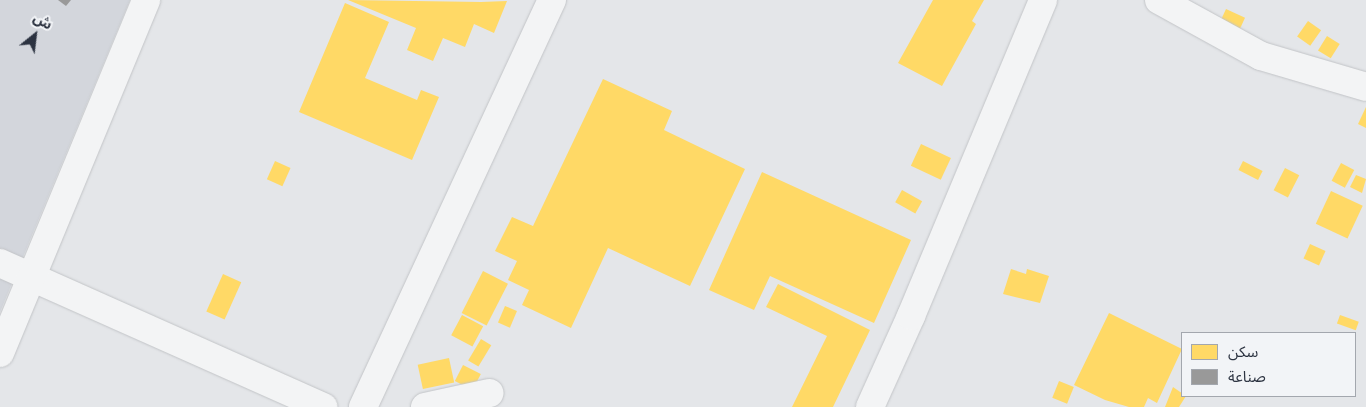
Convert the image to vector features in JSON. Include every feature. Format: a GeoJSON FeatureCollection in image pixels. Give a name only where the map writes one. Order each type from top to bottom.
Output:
{"type":"FeatureCollection","features":[{"type":"Feature","properties":{"kind":"street"},"geometry":{"type":"LineString","coordinates":[[0,352],[32,280],[146,0]]}},
{"type":"Feature","properties":{"kind":"street"},"geometry":{"type":"LineString","coordinates":[[363,407],[552,0]]}},
{"type":"Feature","properties":{"kind":"street"},"geometry":{"type":"LineString","coordinates":[[870,407],[912,316],[1043,0]]}},
{"type":"Feature","properties":{"kind":"street"},"geometry":{"type":"LineString","coordinates":[[1159,0],[1261,56],[1366,87]]}},
{"type":"Feature","properties":{"kind":"street"},"geometry":{"type":"LineString","coordinates":[[0,263],[32,280],[323,407]]}},
{"type":"Feature","properties":{"kind":"street"},"geometry":{"type":"LineString","coordinates":[[425,407],[490,393]]}},
{"type":"Feature","properties":{"kind":"shaded area"},"geometry":{"type":"Polygon","coordinates":[[[0,0],[130,0],[0,312],[0,0]]]}},
{"type":"Feature","properties":{"kind":"building: سكن"},"geometry":{"type":"Polygon","coordinates":[[[348,0],[507,1],[494,33],[474,24],[465,47],[443,38],[433,61],[407,50],[416,28],[348,0]]]}},
{"type":"Feature","properties":{"kind":"building: سكن"},"geometry":{"type":"Polygon","coordinates":[[[933,0],[984,0],[972,21],[976,24],[942,86],[898,63],[933,0]]]}},
{"type":"Feature","properties":{"kind":"building: سكن"},"geometry":{"type":"Polygon","coordinates":[[[345,3],[389,22],[365,78],[417,100],[421,90],[439,97],[412,160],[299,112],[345,3]]]}},
{"type":"Feature","properties":{"kind":"building: سكن"},"geometry":{"type":"Polygon","coordinates":[[[1226,9],[1245,18],[1240,29],[1221,20],[1226,9]]]}},
{"type":"Feature","properties":{"kind":"building: سكن"},"geometry":{"type":"Polygon","coordinates":[[[1308,21],[1321,30],[1310,46],[1297,37],[1308,21]]]}},
{"type":"Feature","properties":{"kind":"building: سكن"},"geometry":{"type":"Polygon","coordinates":[[[1327,36],[1340,44],[1331,58],[1318,50],[1327,36]]]}},
{"type":"Feature","properties":{"kind":"building: سكن"},"geometry":{"type":"Polygon","coordinates":[[[603,79],[672,111],[664,130],[745,169],[690,286],[608,248],[571,328],[522,305],[529,290],[508,280],[517,261],[495,251],[512,217],[533,226],[603,79]]]}},
{"type":"Feature","properties":{"kind":"building: سكن"},"geometry":{"type":"Polygon","coordinates":[[[1366,107],[1366,128],[1358,124],[1366,107]]]}},
{"type":"Feature","properties":{"kind":"building: سكن"},"geometry":{"type":"Polygon","coordinates":[[[921,144],[951,158],[941,180],[911,166],[921,144]]]}},
{"type":"Feature","properties":{"kind":"building: سكن"},"geometry":{"type":"Polygon","coordinates":[[[275,161],[291,168],[282,186],[267,179],[275,161]]]}},
{"type":"Feature","properties":{"kind":"building: سكن"},"geometry":{"type":"Polygon","coordinates":[[[1243,161],[1263,171],[1258,180],[1238,170],[1243,161]]]}},
{"type":"Feature","properties":{"kind":"building: سكن"},"geometry":{"type":"Polygon","coordinates":[[[1341,163],[1354,170],[1345,188],[1332,181],[1341,163]]]}},
{"type":"Feature","properties":{"kind":"building: سكن"},"geometry":{"type":"Polygon","coordinates":[[[1285,168],[1299,175],[1288,198],[1274,190],[1285,168]]]}},
{"type":"Feature","properties":{"kind":"building: سكن"},"geometry":{"type":"Polygon","coordinates":[[[762,172],[911,240],[874,323],[770,276],[754,310],[709,290],[762,172]]]}},
{"type":"Feature","properties":{"kind":"building: سكن"},"geometry":{"type":"Polygon","coordinates":[[[1356,175],[1366,179],[1362,193],[1350,187],[1356,175]]]}},
{"type":"Feature","properties":{"kind":"building: سكن"},"geometry":{"type":"Polygon","coordinates":[[[902,190],[922,201],[915,213],[895,202],[902,190]]]}},
{"type":"Feature","properties":{"kind":"building: سكن"},"geometry":{"type":"Polygon","coordinates":[[[1331,191],[1363,206],[1348,238],[1316,224],[1331,191]]]}},
{"type":"Feature","properties":{"kind":"building: سكن"},"geometry":{"type":"Polygon","coordinates":[[[1310,244],[1326,251],[1319,266],[1303,259],[1310,244]]]}},
{"type":"Feature","properties":{"kind":"building: سكن"},"geometry":{"type":"Polygon","coordinates":[[[1011,269],[1026,274],[1027,269],[1049,276],[1040,303],[1003,294],[1011,269]]]}},
{"type":"Feature","properties":{"kind":"building: سكن"},"geometry":{"type":"Polygon","coordinates":[[[483,271],[508,284],[487,326],[462,313],[483,271]]]}},
{"type":"Feature","properties":{"kind":"building: سكن"},"geometry":{"type":"Polygon","coordinates":[[[223,274],[241,282],[225,320],[206,311],[223,274]]]}},
{"type":"Feature","properties":{"kind":"building: سكن"},"geometry":{"type":"Polygon","coordinates":[[[778,284],[870,330],[833,407],[792,407],[827,336],[766,307],[778,284]]]}},
{"type":"Feature","properties":{"kind":"building: سكن"},"geometry":{"type":"Polygon","coordinates":[[[505,306],[517,311],[510,328],[498,323],[505,306]]]}},
{"type":"Feature","properties":{"kind":"building: سكن"},"geometry":{"type":"Polygon","coordinates":[[[1109,313],[1181,349],[1157,403],[1148,398],[1144,407],[1129,407],[1105,400],[1074,385],[1109,313]]]}},
{"type":"Feature","properties":{"kind":"building: سكن"},"geometry":{"type":"Polygon","coordinates":[[[462,315],[483,326],[472,347],[451,335],[462,315]]]}},
{"type":"Feature","properties":{"kind":"building: سكن"},"geometry":{"type":"Polygon","coordinates":[[[1340,315],[1359,322],[1356,330],[1337,323],[1340,315]]]}},
{"type":"Feature","properties":{"kind":"building: سكن"},"geometry":{"type":"Polygon","coordinates":[[[481,339],[491,345],[478,367],[468,360],[481,339]]]}},
{"type":"Feature","properties":{"kind":"building: سكن"},"geometry":{"type":"Polygon","coordinates":[[[449,358],[454,382],[423,389],[418,365],[449,358]]]}},
{"type":"Feature","properties":{"kind":"building: سكن"},"geometry":{"type":"Polygon","coordinates":[[[463,365],[481,374],[473,390],[455,381],[463,365]]]}},
{"type":"Feature","properties":{"kind":"building: سكن"},"geometry":{"type":"Polygon","coordinates":[[[1059,381],[1074,387],[1067,404],[1052,398],[1059,381]]]}},
{"type":"Feature","properties":{"kind":"building: سكن"},"geometry":{"type":"Polygon","coordinates":[[[1173,387],[1181,393],[1181,397],[1185,397],[1179,407],[1165,407],[1173,387]]]}},
{"type":"Feature","properties":{"kind":"building: صناعة"},"geometry":{"type":"Polygon","coordinates":[[[58,0],[71,0],[66,6],[58,0]]]}}]}
